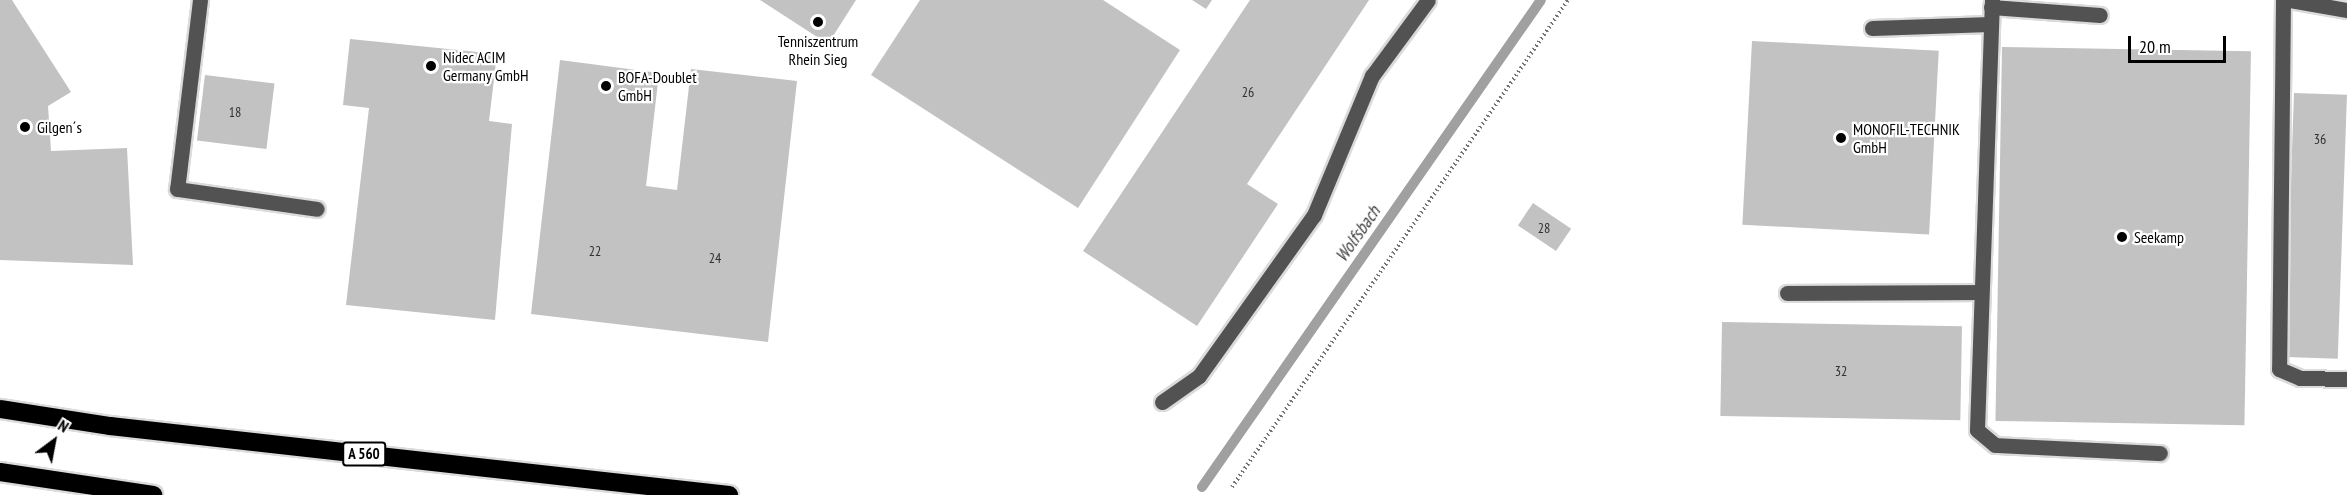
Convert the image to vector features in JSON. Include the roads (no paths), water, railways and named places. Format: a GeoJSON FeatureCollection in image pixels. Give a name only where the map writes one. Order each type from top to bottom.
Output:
{"type":"FeatureCollection","features":[{"type":"Feature","properties":{"kind":"highway","name":"A 560"},"geometry":{"type":"LineString","coordinates":[[0,409],[110,426],[729,495]]}},
{"type":"Feature","properties":{"kind":"highway"},"geometry":{"type":"LineString","coordinates":[[0,472],[153,495]]}},
{"type":"Feature","properties":{"kind":"street"},"geometry":{"type":"LineString","coordinates":[[200,0],[177,189],[317,209]]}},
{"type":"Feature","properties":{"kind":"street"},"geometry":{"type":"LineString","coordinates":[[1162,402],[1199,376],[1314,216],[1372,76],[1428,0]]}},
{"type":"Feature","properties":{"kind":"street"},"geometry":{"type":"LineString","coordinates":[[2283,0],[2279,369],[2300,378],[2347,379]]}},
{"type":"Feature","properties":{"kind":"street"},"geometry":{"type":"LineString","coordinates":[[2290,0],[2347,10]]}},
{"type":"Feature","properties":{"kind":"street"},"geometry":{"type":"LineString","coordinates":[[2100,15],[1991,3],[1977,430],[1983,439],[1995,445],[2160,453]]}},
{"type":"Feature","properties":{"kind":"street"},"geometry":{"type":"LineString","coordinates":[[1872,28],[1990,24]]}},
{"type":"Feature","properties":{"kind":"street"},"geometry":{"type":"LineString","coordinates":[[1786,293],[1981,292]]}},
{"type":"Feature","properties":{"kind":"waterway","name":"Wolfsbach"},"geometry":{"type":"LineString","coordinates":[[1202,487],[1541,0]]}},
{"type":"Feature","properties":{"kind":"place","name":"Tenniszentrum Rhein Sieg"},"geometry":{"type":"Point","coordinates":[818,22]}},
{"type":"Feature","properties":{"kind":"place","name":"Nidec ACIM Germany GmbH"},"geometry":{"type":"Point","coordinates":[431,66]}},
{"type":"Feature","properties":{"kind":"place","name":"BOFA-Doublet GmbH"},"geometry":{"type":"Point","coordinates":[606,86]}},
{"type":"Feature","properties":{"kind":"place","name":"Gilgen´s"},"geometry":{"type":"Point","coordinates":[25,127]}},
{"type":"Feature","properties":{"kind":"place","name":"MONOFIL-TECHNIK GmbH"},"geometry":{"type":"Point","coordinates":[1841,138]}},
{"type":"Feature","properties":{"kind":"place","name":"Seekamp"},"geometry":{"type":"Point","coordinates":[2122,237]}}]}
